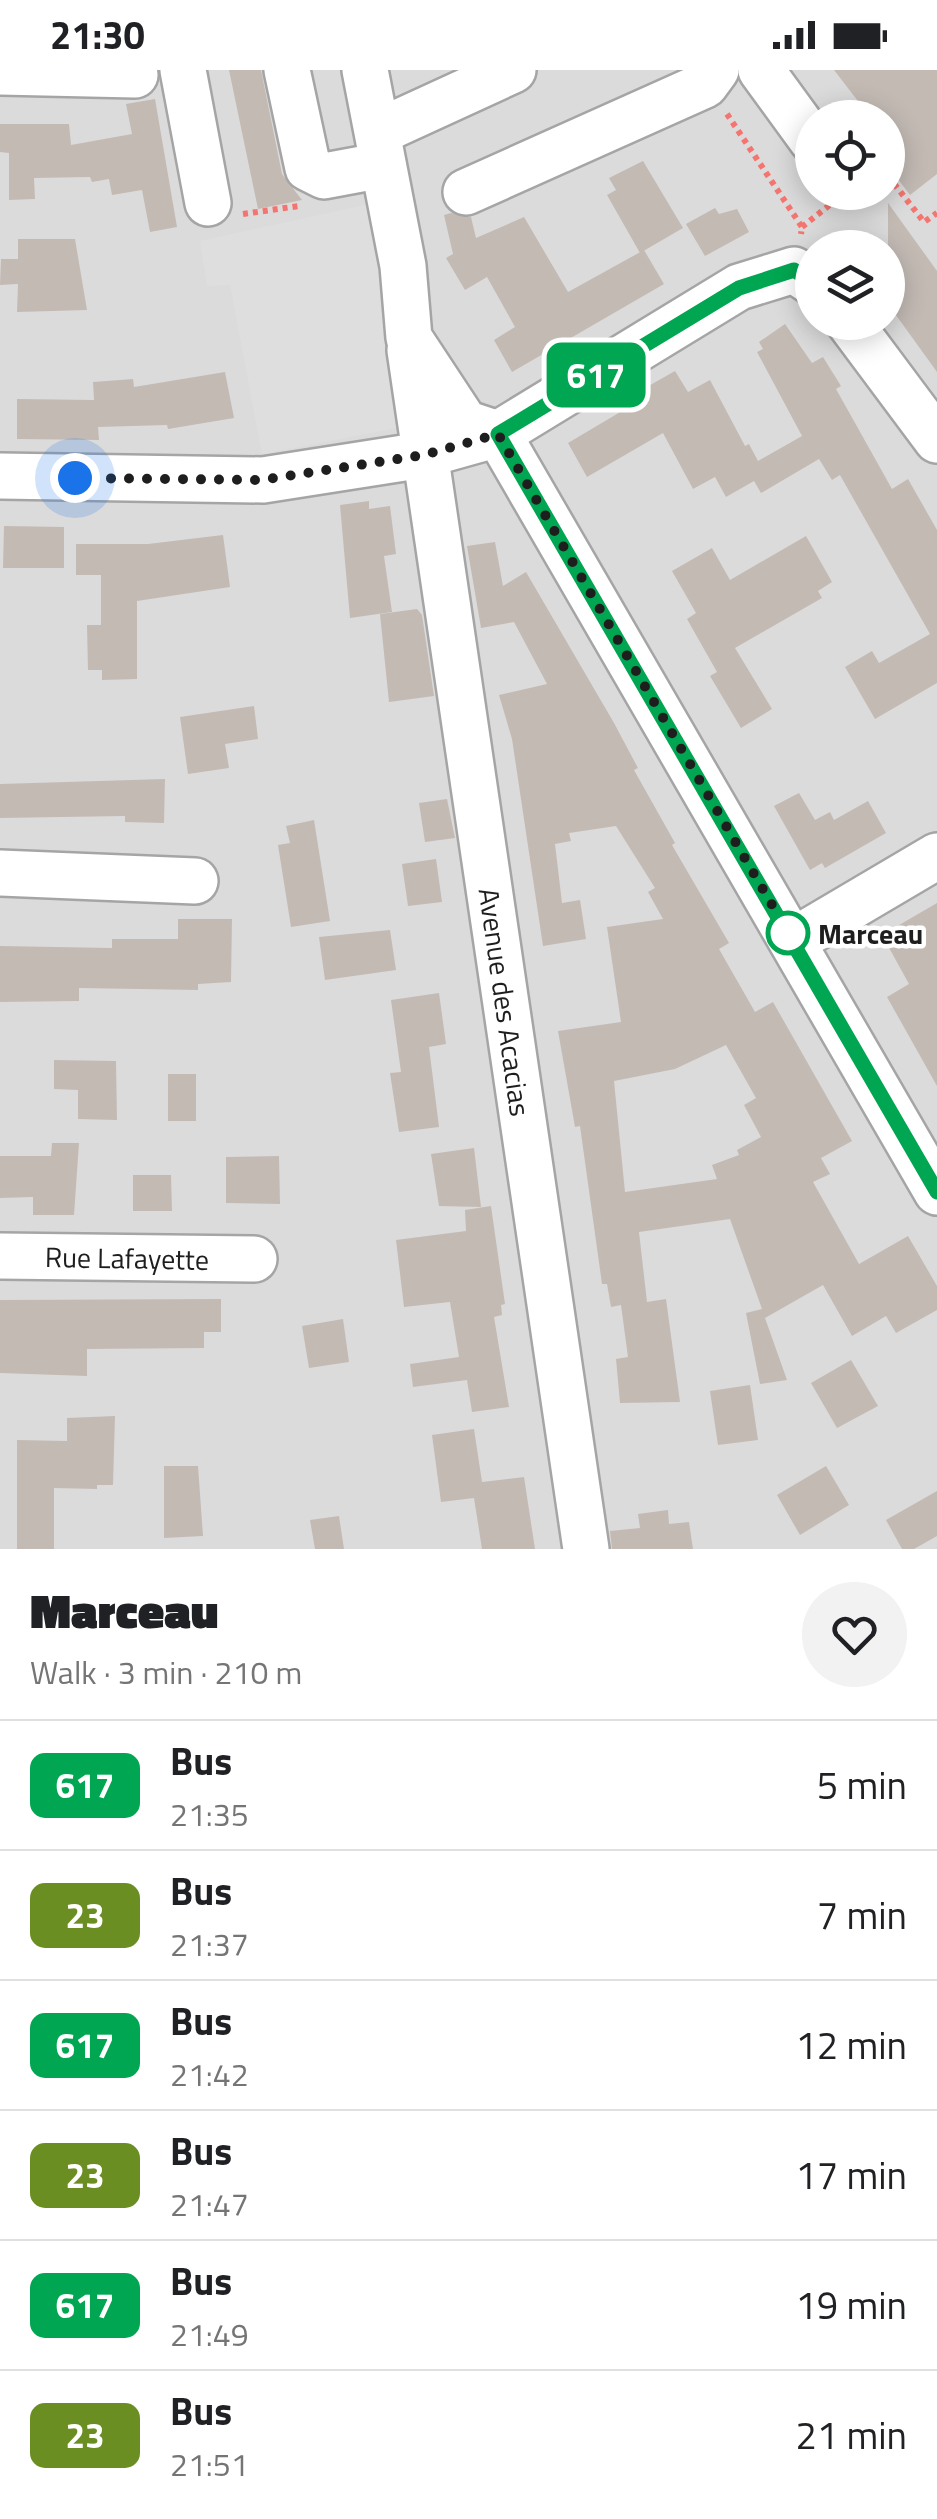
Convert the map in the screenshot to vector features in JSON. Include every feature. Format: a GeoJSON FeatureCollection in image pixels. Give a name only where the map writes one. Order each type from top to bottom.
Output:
{"type":"FeatureCollection","features":[{"type":"Feature","properties":{"kind":"street"},"geometry":{"type":"LineString","coordinates":[[183,70],[208,203]]}},
{"type":"Feature","properties":{"kind":"street"},"geometry":{"type":"LineString","coordinates":[[287,70],[308,168],[324,176],[381,149],[513,70]]}},
{"type":"Feature","properties":{"kind":"street"},"geometry":{"type":"LineString","coordinates":[[365,70],[381,149],[382,220],[403,266],[451,358],[937,1192]]}},
{"type":"Feature","properties":{"kind":"street"},"geometry":{"type":"LineString","coordinates":[[762,70],[795,116]]}},
{"type":"Feature","properties":{"kind":"street"},"geometry":{"type":"LineString","coordinates":[[0,72],[136,75]]}},
{"type":"Feature","properties":{"kind":"street"},"geometry":{"type":"LineString","coordinates":[[466,192],[709,83]]}},
{"type":"Feature","properties":{"kind":"street"},"geometry":{"type":"LineString","coordinates":[[0,476],[262,480],[424,455],[498,434],[739,288],[795,264]]}},
{"type":"Feature","properties":{"kind":"street","name":"Avenue des Acacias"},"geometry":{"type":"LineString","coordinates":[[403,266],[424,455],[586,1549]]}},
{"type":"Feature","properties":{"kind":"street"},"geometry":{"type":"LineString","coordinates":[[408,338],[465,423],[498,434]]}},
{"type":"Feature","properties":{"kind":"street"},"geometry":{"type":"LineString","coordinates":[[862,340],[937,440]]}},
{"type":"Feature","properties":{"kind":"street"},"geometry":{"type":"LineString","coordinates":[[793,941],[937,856]]}},
{"type":"Feature","properties":{"kind":"street"},"geometry":{"type":"LineString","coordinates":[[0,873],[195,881]]}},
{"type":"Feature","properties":{"kind":"street","name":"Rue Lafayette"},"geometry":{"type":"LineString","coordinates":[[0,1256],[254,1259]]}},
{"type":"Feature","properties":{"kind":"path"},"geometry":{"type":"LineString","coordinates":[[709,83],[795,245]]}},
{"type":"Feature","properties":{"kind":"path"},"geometry":{"type":"LineString","coordinates":[[905,198],[924,222],[937,212]]}},
{"type":"Feature","properties":{"kind":"shaded area"},"geometry":{"type":"Polygon","coordinates":[[[0,70],[937,70],[937,1549],[0,1549],[0,70]]]}},
{"type":"Feature","properties":{"kind":"shaded area"},"geometry":{"type":"Polygon","coordinates":[[[369,204],[402,427],[262,454],[230,285],[207,286],[200,241],[369,204]]]}},
{"type":"Feature","properties":{"kind":"building"},"geometry":{"type":"Polygon","coordinates":[[[229,70],[261,70],[282,174],[302,200],[258,209],[229,70]]]}},
{"type":"Feature","properties":{"kind":"building"},"geometry":{"type":"Polygon","coordinates":[[[834,70],[937,70],[937,174],[910,195],[905,188],[905,100],[857,100],[834,70]]]}},
{"type":"Feature","properties":{"kind":"building"},"geometry":{"type":"Polygon","coordinates":[[[155,99],[177,227],[150,232],[142,190],[112,195],[109,179],[92,182],[90,177],[34,178],[35,199],[9,200],[9,153],[0,152],[0,124],[69,124],[71,145],[132,134],[126,104],[155,99]]]}},
{"type":"Feature","properties":{"kind":"building"},"geometry":{"type":"Polygon","coordinates":[[[643,161],[683,228],[640,253],[607,195],[616,190],[609,178],[643,161]]]}},
{"type":"Feature","properties":{"kind":"building"},"geometry":{"type":"Polygon","coordinates":[[[715,208],[719,214],[737,209],[749,232],[705,256],[686,224],[715,208]]]}},
{"type":"Feature","properties":{"kind":"building"},"geometry":{"type":"Polygon","coordinates":[[[888,210],[893,210],[937,271],[937,372],[905,328],[905,230],[888,230],[888,210]]]}},
{"type":"Feature","properties":{"kind":"building"},"geometry":{"type":"Polygon","coordinates":[[[444,215],[471,217],[476,238],[524,217],[568,292],[644,250],[664,284],[512,372],[494,340],[515,327],[487,277],[465,290],[446,258],[453,254],[444,215]]]}},
{"type":"Feature","properties":{"kind":"building"},"geometry":{"type":"Polygon","coordinates":[[[18,239],[75,239],[87,310],[17,312],[18,284],[0,285],[1,259],[18,259],[18,239]]]}},
{"type":"Feature","properties":{"kind":"building"},"geometry":{"type":"Polygon","coordinates":[[[785,324],[812,363],[823,357],[841,386],[836,389],[892,489],[908,479],[937,530],[937,683],[875,719],[845,667],[872,651],[879,663],[930,634],[840,475],[832,480],[819,459],[761,493],[754,481],[726,497],[715,477],[693,489],[663,433],[587,477],[568,443],[649,395],[645,388],[675,371],[688,392],[710,380],[745,446],[749,444],[758,461],[802,436],[757,352],[763,349],[759,342],[785,324]]]}},
{"type":"Feature","properties":{"kind":"building"},"geometry":{"type":"Polygon","coordinates":[[[225,372],[234,418],[168,429],[167,425],[98,427],[99,440],[17,439],[17,399],[94,400],[93,382],[133,379],[134,387],[225,372]]]}},
{"type":"Feature","properties":{"kind":"building"},"geometry":{"type":"Polygon","coordinates":[[[369,501],[369,509],[390,506],[396,554],[384,556],[392,612],[350,618],[340,505],[369,501]]]}},
{"type":"Feature","properties":{"kind":"building"},"geometry":{"type":"Polygon","coordinates":[[[4,526],[64,527],[64,568],[3,568],[4,526]]]}},
{"type":"Feature","properties":{"kind":"building"},"geometry":{"type":"Polygon","coordinates":[[[223,535],[230,587],[137,601],[137,679],[102,680],[102,670],[88,670],[87,625],[101,625],[101,575],[76,575],[76,544],[148,544],[223,535]]]}},
{"type":"Feature","properties":{"kind":"building"},"geometry":{"type":"Polygon","coordinates":[[[806,536],[832,582],[818,591],[822,598],[735,648],[772,709],[741,728],[710,676],[717,672],[687,619],[696,613],[672,571],[712,548],[730,580],[806,536]]]}},
{"type":"Feature","properties":{"kind":"building"},"geometry":{"type":"Polygon","coordinates":[[[495,542],[503,586],[526,572],[638,768],[634,770],[675,843],[672,845],[729,943],[719,949],[755,1012],[773,1002],[852,1141],[821,1158],[830,1174],[813,1182],[859,1264],[908,1236],[937,1286],[937,1310],[896,1333],[886,1316],[852,1336],[823,1285],[765,1318],[787,1380],[760,1384],[746,1313],[762,1309],[730,1219],[639,1232],[647,1302],[666,1299],[680,1402],[620,1403],[616,1359],[628,1357],[621,1305],[611,1307],[607,1284],[602,1284],[580,1126],[575,1127],[558,1031],[621,1022],[607,927],[663,919],[648,892],[655,888],[616,826],[569,833],[571,841],[555,844],[562,903],[580,900],[586,939],[543,946],[512,739],[499,695],[547,684],[514,622],[481,628],[467,546],[495,542]],[[726,1045],[675,1069],[614,1081],[625,1192],[717,1179],[712,1165],[739,1155],[737,1150],[761,1137],[744,1105],[756,1098],[726,1045]]]}},
{"type":"Feature","properties":{"kind":"building"},"geometry":{"type":"Polygon","coordinates":[[[417,609],[422,615],[434,696],[389,702],[380,614],[417,609]]]}},
{"type":"Feature","properties":{"kind":"building"},"geometry":{"type":"Polygon","coordinates":[[[254,706],[258,739],[225,744],[229,768],[188,774],[180,717],[254,706]]]}},
{"type":"Feature","properties":{"kind":"building"},"geometry":{"type":"Polygon","coordinates":[[[165,779],[164,823],[125,822],[125,816],[0,818],[0,784],[165,779]]]}},
{"type":"Feature","properties":{"kind":"building"},"geometry":{"type":"Polygon","coordinates":[[[799,793],[815,820],[830,812],[834,820],[868,801],[886,833],[825,868],[822,863],[810,870],[774,806],[799,793]]]}},
{"type":"Feature","properties":{"kind":"building"},"geometry":{"type":"Polygon","coordinates":[[[447,799],[455,838],[425,842],[419,803],[447,799]]]}},
{"type":"Feature","properties":{"kind":"building"},"geometry":{"type":"Polygon","coordinates":[[[314,820],[330,921],[291,927],[278,845],[290,843],[286,826],[314,820]]]}},
{"type":"Feature","properties":{"kind":"building"},"geometry":{"type":"Polygon","coordinates":[[[436,859],[442,902],[408,906],[402,864],[436,859]]]}},
{"type":"Feature","properties":{"kind":"building"},"geometry":{"type":"Polygon","coordinates":[[[937,903],[937,1086],[887,997],[909,984],[882,935],[937,903]]]}},
{"type":"Feature","properties":{"kind":"building"},"geometry":{"type":"Polygon","coordinates":[[[178,919],[232,919],[231,982],[198,984],[198,990],[79,988],[79,1001],[0,1002],[0,946],[112,948],[112,939],[178,939],[178,919]]]}},
{"type":"Feature","properties":{"kind":"building"},"geometry":{"type":"Polygon","coordinates":[[[390,930],[396,970],[325,980],[319,937],[390,930]]]}},
{"type":"Feature","properties":{"kind":"building"},"geometry":{"type":"Polygon","coordinates":[[[439,993],[446,1044],[429,1047],[439,1127],[399,1132],[390,1073],[401,1072],[391,1000],[439,993]]]}},
{"type":"Feature","properties":{"kind":"building"},"geometry":{"type":"Polygon","coordinates":[[[54,1060],[116,1061],[117,1120],[78,1119],[78,1090],[54,1089],[54,1060]]]}},
{"type":"Feature","properties":{"kind":"building"},"geometry":{"type":"Polygon","coordinates":[[[168,1074],[196,1074],[196,1121],[168,1121],[168,1074]]]}},
{"type":"Feature","properties":{"kind":"building"},"geometry":{"type":"Polygon","coordinates":[[[52,1143],[79,1143],[74,1215],[33,1215],[33,1197],[0,1198],[0,1156],[51,1156],[52,1143]]]}},
{"type":"Feature","properties":{"kind":"building"},"geometry":{"type":"Polygon","coordinates":[[[474,1148],[481,1207],[439,1206],[431,1154],[474,1148]]]}},
{"type":"Feature","properties":{"kind":"building"},"geometry":{"type":"Polygon","coordinates":[[[279,1156],[280,1204],[226,1203],[226,1157],[279,1156]]]}},
{"type":"Feature","properties":{"kind":"building"},"geometry":{"type":"Polygon","coordinates":[[[133,1175],[171,1175],[172,1211],[133,1211],[133,1175]]]}},
{"type":"Feature","properties":{"kind":"building"},"geometry":{"type":"Polygon","coordinates":[[[491,1206],[505,1304],[501,1305],[502,1315],[494,1317],[509,1407],[472,1412],[467,1380],[413,1387],[410,1364],[459,1357],[450,1302],[404,1307],[396,1240],[466,1231],[465,1210],[491,1206]]]}},
{"type":"Feature","properties":{"kind":"building"},"geometry":{"type":"Polygon","coordinates":[[[221,1299],[221,1332],[204,1332],[204,1348],[87,1349],[87,1376],[0,1373],[0,1300],[221,1299]]]}},
{"type":"Feature","properties":{"kind":"building"},"geometry":{"type":"Polygon","coordinates":[[[343,1319],[349,1362],[309,1368],[302,1326],[343,1319]]]}},
{"type":"Feature","properties":{"kind":"building"},"geometry":{"type":"Polygon","coordinates":[[[851,1360],[878,1406],[837,1428],[811,1383],[851,1360]]]}},
{"type":"Feature","properties":{"kind":"building"},"geometry":{"type":"Polygon","coordinates":[[[750,1385],[758,1440],[718,1445],[710,1391],[750,1385]]]}},
{"type":"Feature","properties":{"kind":"building"},"geometry":{"type":"Polygon","coordinates":[[[115,1416],[113,1485],[97,1485],[97,1489],[54,1488],[54,1549],[17,1549],[17,1440],[67,1441],[67,1418],[115,1416]]]}},
{"type":"Feature","properties":{"kind":"building"},"geometry":{"type":"Polygon","coordinates":[[[474,1429],[482,1482],[524,1477],[535,1549],[482,1549],[474,1498],[441,1502],[432,1435],[474,1429]]]}},
{"type":"Feature","properties":{"kind":"building"},"geometry":{"type":"Polygon","coordinates":[[[164,1466],[198,1466],[203,1536],[164,1538],[164,1466]]]}},
{"type":"Feature","properties":{"kind":"building"},"geometry":{"type":"Polygon","coordinates":[[[826,1466],[849,1505],[800,1535],[777,1495],[826,1466]]]}},
{"type":"Feature","properties":{"kind":"building"},"geometry":{"type":"Polygon","coordinates":[[[937,1491],[937,1536],[914,1549],[902,1549],[886,1520],[937,1491]]]}},
{"type":"Feature","properties":{"kind":"building"},"geometry":{"type":"Polygon","coordinates":[[[668,1510],[669,1524],[689,1522],[693,1549],[612,1549],[610,1531],[640,1528],[638,1514],[668,1510]]]}},
{"type":"Feature","properties":{"kind":"building"},"geometry":{"type":"Polygon","coordinates":[[[339,1516],[344,1549],[315,1549],[310,1520],[339,1516]]]}},
{"type":"Feature","properties":{"kind":"bus line","name":"617"},"geometry":{"type":"LineString","coordinates":[[795,271],[739,288],[498,434],[937,1192]]}},
{"type":"Feature","properties":{"kind":"place","name":"Marceau"},"geometry":{"type":"Point","coordinates":[788,933]}},
{"type":"Feature","properties":{"kind":"route"},"geometry":{"type":"LineString","coordinates":[[75,478],[262,480],[424,455],[498,434],[793,941],[788,933]]}}]}
